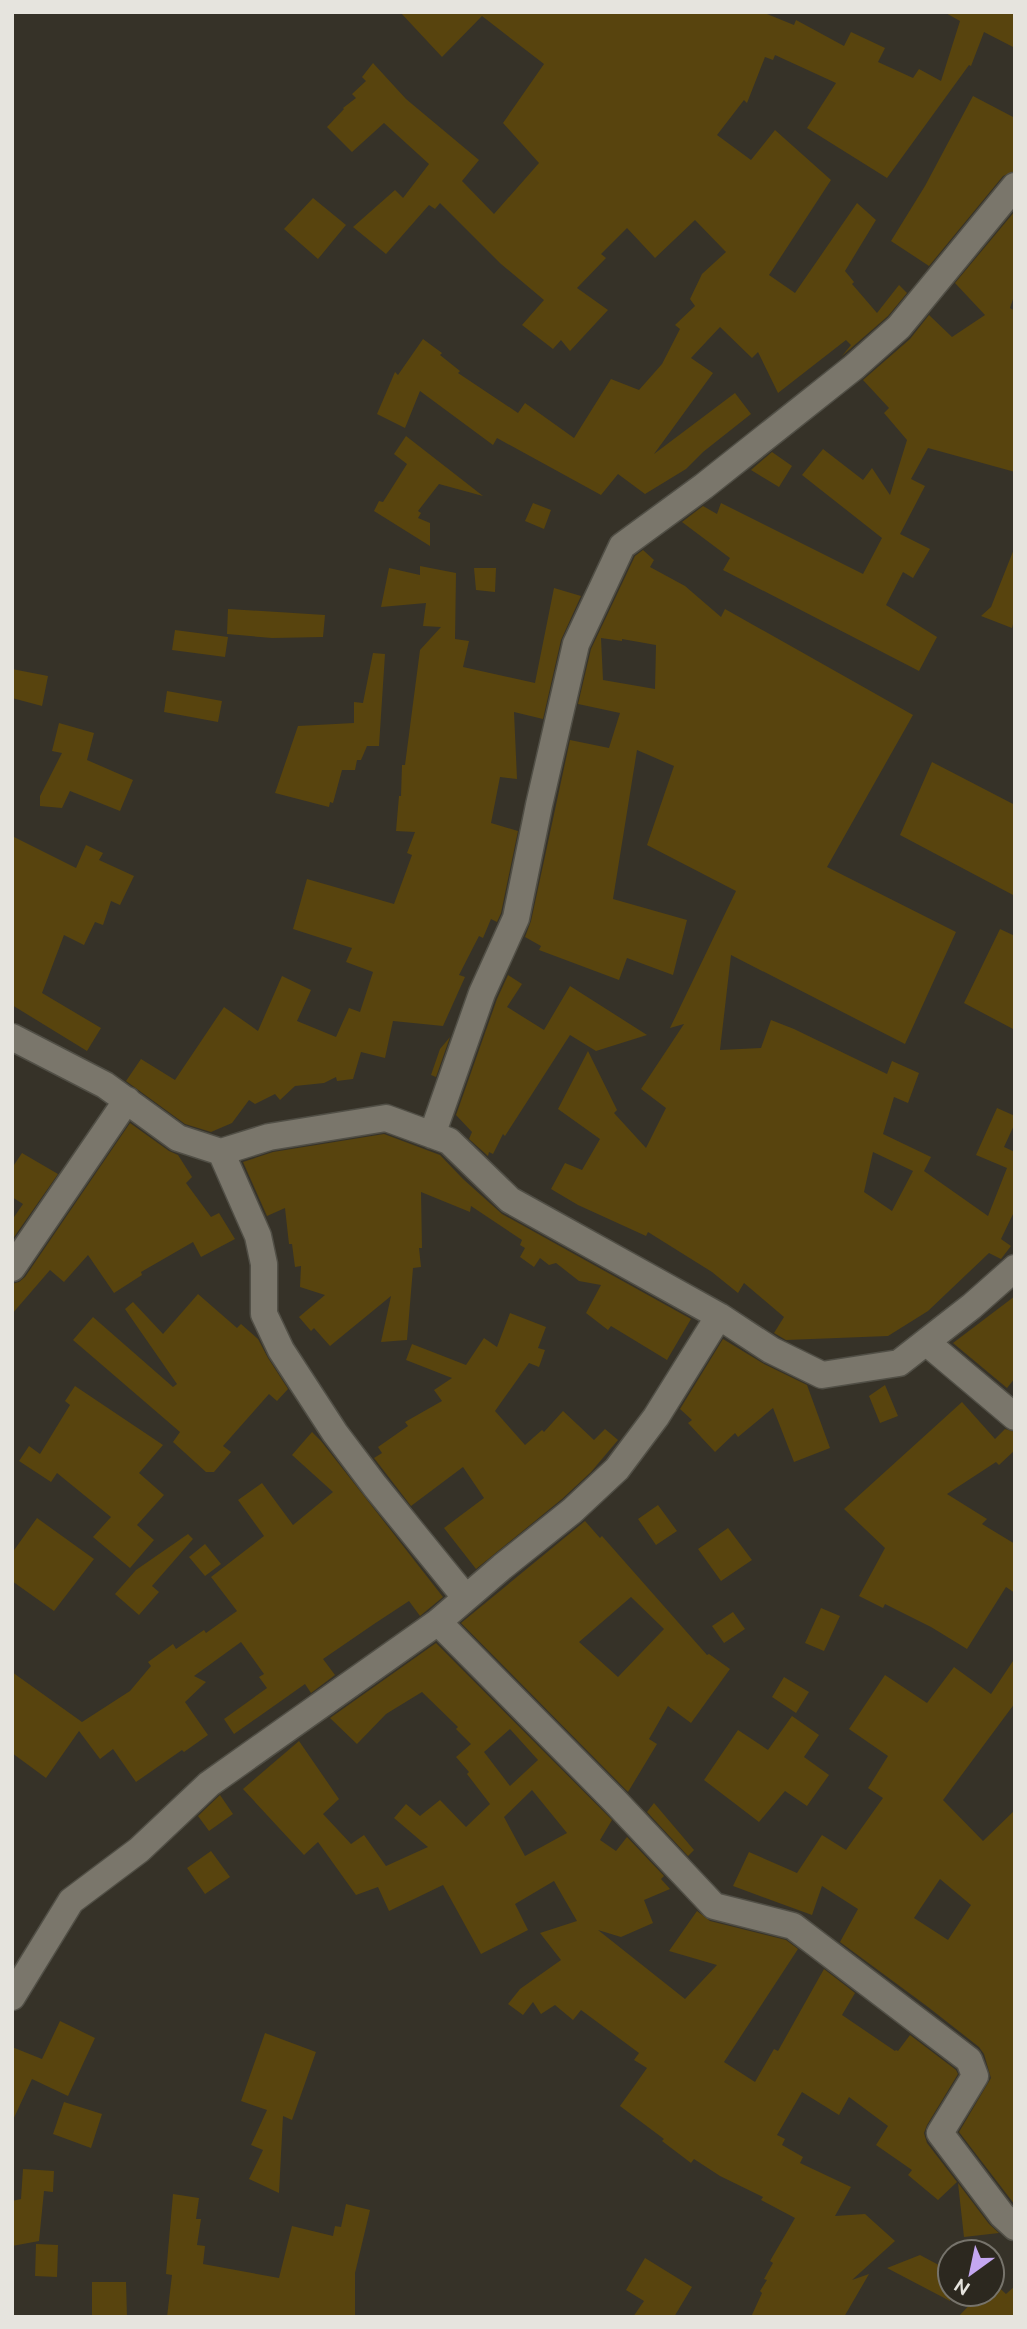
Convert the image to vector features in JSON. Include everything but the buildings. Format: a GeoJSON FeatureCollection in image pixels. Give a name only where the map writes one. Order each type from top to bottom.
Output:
{"type":"FeatureCollection","features":[{"type":"Feature","properties":{"kind":"street"},"geometry":{"type":"LineString","coordinates":[[432,1135],[482,993],[516,918],[576,644],[622,546],[704,486],[854,368],[899,327],[1015,186]]}},
{"type":"Feature","properties":{"kind":"street"},"geometry":{"type":"LineString","coordinates":[[12,1037],[105,1085],[178,1138],[221,1152],[269,1137],[386,1118],[449,1141],[510,1200],[719,1316],[771,1350],[822,1375],[899,1363],[972,1306],[1015,1268]]}},
{"type":"Feature","properties":{"kind":"street"},"geometry":{"type":"LineString","coordinates":[[12,1268],[127,1100]]}},
{"type":"Feature","properties":{"kind":"street"},"geometry":{"type":"LineString","coordinates":[[221,1152],[258,1236],[264,1264],[264,1314],[281,1350],[343,1444],[466,1598]]}},
{"type":"Feature","properties":{"kind":"street"},"geometry":{"type":"LineString","coordinates":[[12,1997],[71,1902],[139,1850],[209,1784],[438,1622],[572,1511],[617,1469],[656,1417],[719,1316]]}},
{"type":"Feature","properties":{"kind":"street"},"geometry":{"type":"LineString","coordinates":[[926,1342],[1015,1417]]}},
{"type":"Feature","properties":{"kind":"street"},"geometry":{"type":"LineString","coordinates":[[438,1622],[614,1800],[713,1906],[793,1926],[969,2060],[975,2076],[940,2133],[1002,2215],[1015,2227]]}}]}
